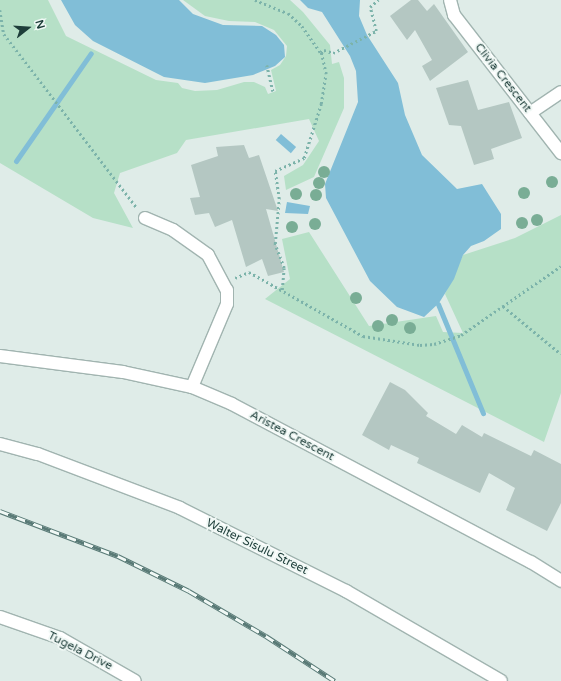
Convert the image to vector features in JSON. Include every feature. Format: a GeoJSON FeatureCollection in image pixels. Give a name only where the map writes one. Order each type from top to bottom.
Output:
{"type":"FeatureCollection","features":[{"type":"Feature","properties":{"kind":"street","name":"Clivia Crescent"},"geometry":{"type":"LineString","coordinates":[[450,0],[454,15],[561,153]]}},
{"type":"Feature","properties":{"kind":"street"},"geometry":{"type":"LineString","coordinates":[[530,113],[561,92]]}},
{"type":"Feature","properties":{"kind":"street"},"geometry":{"type":"LineString","coordinates":[[145,218],[173,230],[208,255],[227,290],[227,304],[192,386]]}},
{"type":"Feature","properties":{"kind":"street","name":"Aristea Crescent"},"geometry":{"type":"LineString","coordinates":[[0,356],[123,372],[192,386],[232,404],[531,562],[561,582]]}},
{"type":"Feature","properties":{"kind":"street","name":"Walter Sisulu Street"},"geometry":{"type":"LineString","coordinates":[[0,444],[38,454],[180,508],[346,591],[500,681]]}},
{"type":"Feature","properties":{"kind":"street","name":"Tugela Drive"},"geometry":{"type":"LineString","coordinates":[[0,617],[60,638],[136,681]]}},
{"type":"Feature","properties":{"kind":"path"},"geometry":{"type":"LineString","coordinates":[[255,0],[288,13],[302,26],[321,53],[326,74],[321,104],[304,158],[275,171],[279,199],[275,244],[284,268],[282,290]]}},
{"type":"Feature","properties":{"kind":"path"},"geometry":{"type":"LineString","coordinates":[[321,53],[324,50],[333,53],[376,31],[370,7],[378,0]]}},
{"type":"Feature","properties":{"kind":"path"},"geometry":{"type":"LineString","coordinates":[[0,10],[4,34],[145,218]]}},
{"type":"Feature","properties":{"kind":"path"},"geometry":{"type":"LineString","coordinates":[[267,65],[273,91]]}},
{"type":"Feature","properties":{"kind":"path"},"geometry":{"type":"LineString","coordinates":[[249,272],[363,336],[420,345],[447,340],[461,335],[561,266]]}},
{"type":"Feature","properties":{"kind":"path"},"geometry":{"type":"LineString","coordinates":[[503,306],[561,354]]}},
{"type":"Feature","properties":{"kind":"green space"},"geometry":{"type":"Polygon","coordinates":[[[0,0],[48,0],[66,36],[156,80],[178,83],[182,88],[195,91],[217,90],[244,82],[254,82],[265,87],[268,94],[276,91],[271,70],[280,65],[286,56],[287,46],[274,30],[255,22],[229,21],[205,16],[183,0],[290,0],[303,12],[330,45],[332,64],[339,62],[344,78],[344,108],[314,177],[286,190],[284,176],[303,165],[319,141],[309,119],[186,140],[177,153],[120,173],[114,193],[133,228],[93,218],[0,163],[0,0]]]}},
{"type":"Feature","properties":{"kind":"green space"},"geometry":{"type":"Polygon","coordinates":[[[561,215],[561,393],[544,442],[265,299],[290,279],[282,239],[309,232],[369,326],[436,316],[443,332],[463,333],[445,294],[463,255],[515,238],[561,215]]]}},
{"type":"Feature","properties":{"kind":"water"},"geometry":{"type":"Polygon","coordinates":[[[61,0],[179,0],[193,14],[223,25],[262,26],[276,35],[284,45],[285,57],[275,66],[253,75],[205,83],[164,77],[93,41],[75,25],[61,0]]]}},
{"type":"Feature","properties":{"kind":"water"},"geometry":{"type":"Polygon","coordinates":[[[300,0],[360,0],[359,16],[367,35],[398,83],[405,115],[422,155],[457,189],[482,184],[501,214],[501,229],[484,241],[471,246],[463,255],[454,279],[439,303],[424,317],[397,307],[370,281],[326,198],[325,184],[358,102],[356,71],[350,56],[322,12],[308,8],[300,0]]]}},
{"type":"Feature","properties":{"kind":"water"},"geometry":{"type":"Polygon","coordinates":[[[281,134],[296,147],[291,153],[276,140],[281,134]]]}},
{"type":"Feature","properties":{"kind":"water"},"geometry":{"type":"Polygon","coordinates":[[[287,202],[310,206],[308,214],[285,213],[287,202]]]}},
{"type":"Feature","properties":{"kind":"building"},"geometry":{"type":"Polygon","coordinates":[[[411,0],[418,0],[427,11],[434,4],[468,52],[430,81],[422,66],[432,60],[415,30],[407,40],[390,16],[411,0]]]}},
{"type":"Feature","properties":{"kind":"building"},"geometry":{"type":"Polygon","coordinates":[[[468,80],[478,110],[509,102],[522,138],[491,149],[494,159],[474,165],[461,126],[449,125],[436,88],[468,80]]]}},
{"type":"Feature","properties":{"kind":"building"},"geometry":{"type":"Polygon","coordinates":[[[244,145],[249,158],[259,155],[278,211],[266,209],[284,272],[268,276],[262,259],[246,267],[232,220],[215,227],[209,213],[195,215],[190,198],[200,197],[191,165],[218,156],[216,147],[244,145]]]}},
{"type":"Feature","properties":{"kind":"building"},"geometry":{"type":"Polygon","coordinates":[[[390,382],[405,390],[428,413],[426,416],[456,434],[462,425],[482,437],[484,433],[531,456],[534,450],[561,464],[561,503],[547,531],[506,510],[515,488],[489,473],[480,493],[417,463],[419,458],[391,445],[389,450],[362,435],[390,382]]]}},
{"type":"Feature","properties":{"kind":"waterway"},"geometry":{"type":"LineString","coordinates":[[16,161],[91,53]]}},
{"type":"Feature","properties":{"kind":"waterway"},"geometry":{"type":"LineString","coordinates":[[438,304],[483,413]]}},
{"type":"Feature","properties":{"kind":"railway"},"geometry":{"type":"LineString","coordinates":[[0,511],[118,556],[189,591],[266,636],[335,681]]}}]}
